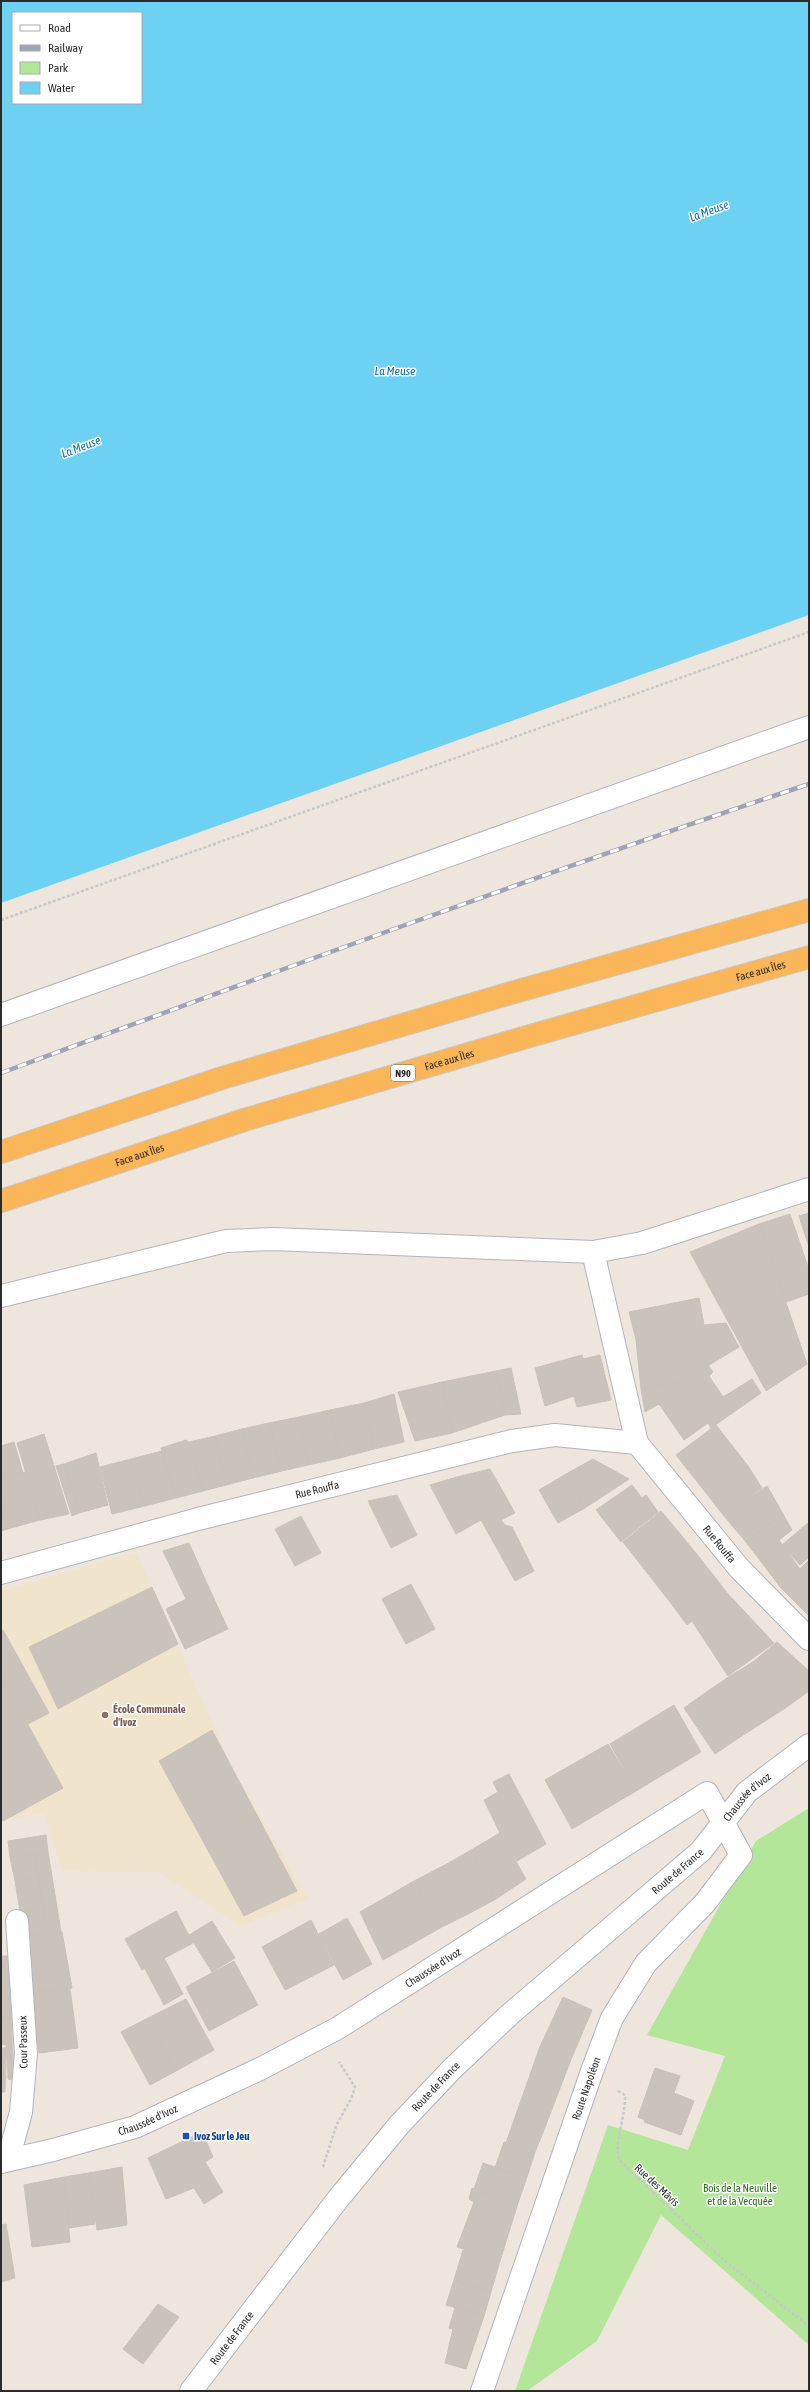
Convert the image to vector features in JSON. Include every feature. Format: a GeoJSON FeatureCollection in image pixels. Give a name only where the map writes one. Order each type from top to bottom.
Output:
{"type":"FeatureCollection","features":[{"type":"Feature","properties":{"kind":"highway"},"geometry":{"type":"LineString","coordinates":[[1,1152],[230,1076],[518,991],[809,910]]}},
{"type":"Feature","properties":{"kind":"highway","name":"Face aux Îles"},"geometry":{"type":"LineString","coordinates":[[1,1201],[244,1120],[530,1036],[809,958]]}},
{"type":"Feature","properties":{"kind":"street"},"geometry":{"type":"LineString","coordinates":[[1,1015],[809,727]]}},
{"type":"Feature","properties":{"kind":"street"},"geometry":{"type":"LineString","coordinates":[[1,1296],[226,1241],[273,1239],[593,1252],[642,1243],[809,1189]]}},
{"type":"Feature","properties":{"kind":"street","name":"Rue Rouffa"},"geometry":{"type":"LineString","coordinates":[[593,1252],[637,1443],[739,1568],[809,1639]]}},
{"type":"Feature","properties":{"kind":"street","name":"Rue Rouffa"},"geometry":{"type":"LineString","coordinates":[[1,1573],[228,1511],[512,1441],[555,1435],[637,1443]]}},
{"type":"Feature","properties":{"kind":"street","name":"Chaussée d'Ivoz"},"geometry":{"type":"LineString","coordinates":[[5,2161],[136,2127],[260,2069],[322,2037],[470,1945],[708,1793],[724,1824],[747,1792],[809,1745]]}},
{"type":"Feature","properties":{"kind":"street","name":"Route de France"},"geometry":{"type":"LineString","coordinates":[[191,2391],[335,2202],[399,2125],[452,2069],[508,2016],[701,1851],[724,1824]]}},
{"type":"Feature","properties":{"kind":"street","name":"Route Napoléon"},"geometry":{"type":"LineString","coordinates":[[482,2391],[589,2078],[612,2018],[646,1964],[705,1903],[741,1855],[724,1824]]}},
{"type":"Feature","properties":{"kind":"street","name":"Cour Passeux"},"geometry":{"type":"LineString","coordinates":[[5,2161],[21,2112],[26,2053],[17,1921]]}},
{"type":"Feature","properties":{"kind":"path"},"geometry":{"type":"LineString","coordinates":[[1,920],[809,632]]}},
{"type":"Feature","properties":{"kind":"path"},"geometry":{"type":"LineString","coordinates":[[322,2037],[355,2087],[352,2097],[336,2126],[321,2173],[322,2185],[326,2196],[335,2202]]}},
{"type":"Feature","properties":{"kind":"path","name":"Rue des Mâvis"},"geometry":{"type":"LineString","coordinates":[[615,2092],[620,2090],[625,2095],[626,2106],[616,2148],[619,2160],[725,2261],[809,2326]]}},
{"type":"Feature","properties":{"kind":"shaded area","name":"École Communale d'Ivoz"},"geometry":{"type":"Polygon","coordinates":[[[136,1552],[233,1769],[308,1899],[241,1926],[159,1872],[62,1871],[45,1813],[3,1821],[1,1818],[1,1591],[136,1552]]]}},
{"type":"Feature","properties":{"kind":"green space","name":"Bois de la Neuville et de la Vecquée"},"geometry":{"type":"Polygon","coordinates":[[[809,1808],[809,2345],[661,2215],[597,2341],[527,2391],[515,2391],[608,2125],[688,2150],[725,2056],[647,2035],[756,1841],[809,1808]]]}},
{"type":"Feature","properties":{"kind":"water","name":"La Meuse"},"geometry":{"type":"Polygon","coordinates":[[[1,1],[809,1],[809,615],[1,903],[1,1]]]}},
{"type":"Feature","properties":{"kind":"building"},"geometry":{"type":"Polygon","coordinates":[[[809,1213],[809,1247],[799,1216],[809,1213]]]}},
{"type":"Feature","properties":{"kind":"building"},"geometry":{"type":"Polygon","coordinates":[[[790,1214],[809,1270],[809,1294],[786,1302],[759,1224],[790,1214]]]}},
{"type":"Feature","properties":{"kind":"building"},"geometry":{"type":"Polygon","coordinates":[[[759,1224],[807,1364],[766,1391],[690,1252],[759,1224]]]}},
{"type":"Feature","properties":{"kind":"building"},"geometry":{"type":"Polygon","coordinates":[[[699,1298],[704,1325],[726,1323],[739,1347],[681,1382],[641,1389],[636,1340],[629,1312],[699,1298]]]}},
{"type":"Feature","properties":{"kind":"building"},"geometry":{"type":"Polygon","coordinates":[[[582,1355],[583,1359],[600,1355],[611,1400],[577,1407],[574,1396],[545,1406],[535,1368],[582,1355]]]}},
{"type":"Feature","properties":{"kind":"building"},"geometry":{"type":"Polygon","coordinates":[[[708,1365],[713,1372],[709,1376],[723,1397],[752,1379],[761,1393],[711,1428],[708,1423],[684,1440],[659,1404],[645,1412],[641,1389],[681,1382],[708,1365]]]}},
{"type":"Feature","properties":{"kind":"building"},"geometry":{"type":"Polygon","coordinates":[[[511,1368],[521,1414],[505,1415],[496,1371],[511,1368]]]}},
{"type":"Feature","properties":{"kind":"building"},"geometry":{"type":"Polygon","coordinates":[[[496,1371],[505,1415],[452,1433],[442,1382],[496,1371]]]}},
{"type":"Feature","properties":{"kind":"building"},"geometry":{"type":"Polygon","coordinates":[[[442,1382],[452,1433],[415,1441],[398,1392],[442,1382]]]}},
{"type":"Feature","properties":{"kind":"building"},"geometry":{"type":"Polygon","coordinates":[[[394,1394],[404,1442],[374,1449],[364,1403],[394,1394]]]}},
{"type":"Feature","properties":{"kind":"building"},"geometry":{"type":"Polygon","coordinates":[[[364,1403],[374,1449],[340,1458],[330,1410],[364,1403]]]}},
{"type":"Feature","properties":{"kind":"building"},"geometry":{"type":"Polygon","coordinates":[[[330,1410],[340,1458],[308,1465],[299,1417],[330,1410]]]}},
{"type":"Feature","properties":{"kind":"building"},"geometry":{"type":"Polygon","coordinates":[[[299,1417],[308,1465],[282,1471],[269,1423],[299,1417]]]}},
{"type":"Feature","properties":{"kind":"building"},"geometry":{"type":"Polygon","coordinates":[[[269,1423],[282,1471],[253,1478],[242,1429],[269,1423]]]}},
{"type":"Feature","properties":{"kind":"building"},"geometry":{"type":"Polygon","coordinates":[[[716,1425],[748,1466],[710,1498],[676,1455],[716,1425]]]}},
{"type":"Feature","properties":{"kind":"building"},"geometry":{"type":"Polygon","coordinates":[[[242,1429],[253,1478],[226,1485],[215,1436],[242,1429]]]}},
{"type":"Feature","properties":{"kind":"building"},"geometry":{"type":"Polygon","coordinates":[[[44,1434],[69,1514],[40,1520],[17,1443],[44,1434]]]}},
{"type":"Feature","properties":{"kind":"building"},"geometry":{"type":"Polygon","coordinates":[[[215,1436],[226,1485],[203,1491],[189,1442],[215,1436]]]}},
{"type":"Feature","properties":{"kind":"building"},"geometry":{"type":"Polygon","coordinates":[[[186,1440],[189,1442],[203,1491],[176,1498],[161,1448],[186,1440]]]}},
{"type":"Feature","properties":{"kind":"building"},"geometry":{"type":"Polygon","coordinates":[[[14,1442],[23,1473],[1,1479],[1,1446],[14,1442]]]}},
{"type":"Feature","properties":{"kind":"building"},"geometry":{"type":"Polygon","coordinates":[[[162,1451],[176,1498],[145,1506],[131,1459],[162,1451]]]}},
{"type":"Feature","properties":{"kind":"building"},"geometry":{"type":"Polygon","coordinates":[[[96,1453],[108,1505],[79,1513],[64,1464],[96,1453]]]}},
{"type":"Feature","properties":{"kind":"building"},"geometry":{"type":"Polygon","coordinates":[[[131,1459],[145,1506],[112,1514],[100,1467],[131,1459]]]}},
{"type":"Feature","properties":{"kind":"building"},"geometry":{"type":"Polygon","coordinates":[[[593,1459],[629,1479],[585,1508],[566,1474],[593,1459]]]}},
{"type":"Feature","properties":{"kind":"building"},"geometry":{"type":"Polygon","coordinates":[[[64,1464],[79,1513],[72,1516],[56,1466],[64,1464]]]}},
{"type":"Feature","properties":{"kind":"building"},"geometry":{"type":"Polygon","coordinates":[[[748,1466],[762,1488],[724,1516],[710,1498],[748,1466]]]}},
{"type":"Feature","properties":{"kind":"building"},"geometry":{"type":"Polygon","coordinates":[[[490,1469],[515,1513],[501,1520],[505,1525],[512,1527],[534,1571],[515,1581],[457,1477],[490,1469]]]}},
{"type":"Feature","properties":{"kind":"building"},"geometry":{"type":"Polygon","coordinates":[[[25,1472],[40,1520],[11,1528],[1,1496],[1,1479],[25,1472]]]}},
{"type":"Feature","properties":{"kind":"building"},"geometry":{"type":"Polygon","coordinates":[[[566,1474],[585,1508],[558,1523],[539,1490],[566,1474]]]}},
{"type":"Feature","properties":{"kind":"building"},"geometry":{"type":"Polygon","coordinates":[[[457,1477],[481,1520],[456,1534],[430,1485],[457,1477]]]}},
{"type":"Feature","properties":{"kind":"building"},"geometry":{"type":"Polygon","coordinates":[[[632,1485],[642,1498],[646,1495],[658,1512],[621,1542],[596,1510],[632,1485]]]}},
{"type":"Feature","properties":{"kind":"building"},"geometry":{"type":"Polygon","coordinates":[[[767,1486],[783,1514],[746,1542],[724,1516],[767,1486]]]}},
{"type":"Feature","properties":{"kind":"building"},"geometry":{"type":"Polygon","coordinates":[[[397,1495],[417,1535],[391,1548],[368,1501],[397,1495]]]}},
{"type":"Feature","properties":{"kind":"building"},"geometry":{"type":"Polygon","coordinates":[[[1,1496],[11,1528],[1,1531],[1,1496]]]}},
{"type":"Feature","properties":{"kind":"building"},"geometry":{"type":"Polygon","coordinates":[[[661,1511],[681,1535],[641,1565],[623,1542],[661,1511]]]}},
{"type":"Feature","properties":{"kind":"building"},"geometry":{"type":"Polygon","coordinates":[[[783,1514],[792,1530],[779,1540],[800,1569],[781,1588],[746,1542],[783,1514]]]}},
{"type":"Feature","properties":{"kind":"building"},"geometry":{"type":"Polygon","coordinates":[[[301,1516],[321,1553],[295,1566],[275,1529],[301,1516]]]}},
{"type":"Feature","properties":{"kind":"building"},"geometry":{"type":"Polygon","coordinates":[[[809,1522],[809,1557],[800,1565],[782,1545],[809,1522]]]}},
{"type":"Feature","properties":{"kind":"building"},"geometry":{"type":"Polygon","coordinates":[[[681,1535],[699,1557],[659,1588],[641,1565],[681,1535]]]}},
{"type":"Feature","properties":{"kind":"building"},"geometry":{"type":"Polygon","coordinates":[[[189,1543],[209,1588],[186,1599],[163,1551],[189,1543]]]}},
{"type":"Feature","properties":{"kind":"building"},"geometry":{"type":"Polygon","coordinates":[[[699,1557],[714,1576],[673,1606],[659,1588],[699,1557]]]}},
{"type":"Feature","properties":{"kind":"building"},"geometry":{"type":"Polygon","coordinates":[[[809,1560],[809,1616],[781,1588],[809,1560]]]}},
{"type":"Feature","properties":{"kind":"building"},"geometry":{"type":"Polygon","coordinates":[[[714,1576],[728,1594],[687,1625],[673,1606],[714,1576]]]}},
{"type":"Feature","properties":{"kind":"building"},"geometry":{"type":"Polygon","coordinates":[[[411,1584],[435,1629],[406,1644],[382,1599],[411,1584]]]}},
{"type":"Feature","properties":{"kind":"building"},"geometry":{"type":"Polygon","coordinates":[[[152,1587],[178,1644],[58,1709],[29,1647],[152,1587]]]}},
{"type":"Feature","properties":{"kind":"building"},"geometry":{"type":"Polygon","coordinates":[[[209,1588],[228,1629],[185,1649],[166,1609],[209,1588]]]}},
{"type":"Feature","properties":{"kind":"building"},"geometry":{"type":"Polygon","coordinates":[[[728,1594],[774,1643],[728,1676],[692,1621],[728,1594]]]}},
{"type":"Feature","properties":{"kind":"building"},"geometry":{"type":"Polygon","coordinates":[[[3,1630],[49,1713],[28,1724],[1,1676],[1,1631],[3,1630]]]}},
{"type":"Feature","properties":{"kind":"building"},"geometry":{"type":"Polygon","coordinates":[[[777,1642],[809,1671],[809,1691],[784,1709],[753,1662],[777,1642]]]}},
{"type":"Feature","properties":{"kind":"building"},"geometry":{"type":"Polygon","coordinates":[[[753,1662],[784,1709],[762,1723],[730,1676],[753,1662]]]}},
{"type":"Feature","properties":{"kind":"building"},"geometry":{"type":"Polygon","coordinates":[[[1,1676],[63,1788],[3,1821],[1,1818],[1,1676]]]}},
{"type":"Feature","properties":{"kind":"building"},"geometry":{"type":"Polygon","coordinates":[[[730,1676],[762,1723],[740,1737],[708,1691],[730,1676]]]}},
{"type":"Feature","properties":{"kind":"building"},"geometry":{"type":"Polygon","coordinates":[[[708,1691],[740,1737],[715,1754],[684,1708],[708,1691]]]}},
{"type":"Feature","properties":{"kind":"building"},"geometry":{"type":"Polygon","coordinates":[[[674,1705],[701,1752],[636,1791],[610,1744],[674,1705]]]}},
{"type":"Feature","properties":{"kind":"building"},"geometry":{"type":"Polygon","coordinates":[[[212,1730],[297,1891],[244,1916],[159,1761],[212,1730]]]}},
{"type":"Feature","properties":{"kind":"building"},"geometry":{"type":"Polygon","coordinates":[[[608,1744],[636,1791],[572,1829],[545,1780],[608,1744]]]}},
{"type":"Feature","properties":{"kind":"building"},"geometry":{"type":"Polygon","coordinates":[[[509,1774],[546,1844],[517,1861],[500,1833],[484,1800],[498,1792],[493,1782],[509,1774]]]}},
{"type":"Feature","properties":{"kind":"building"},"geometry":{"type":"Polygon","coordinates":[[[500,1833],[526,1879],[496,1899],[471,1850],[500,1833]]]}},
{"type":"Feature","properties":{"kind":"building"},"geometry":{"type":"Polygon","coordinates":[[[46,1835],[48,1852],[10,1857],[8,1841],[46,1835]]]}},
{"type":"Feature","properties":{"kind":"building"},"geometry":{"type":"Polygon","coordinates":[[[471,1850],[496,1899],[470,1913],[445,1865],[471,1850]]]}},
{"type":"Feature","properties":{"kind":"building"},"geometry":{"type":"Polygon","coordinates":[[[48,1852],[61,1932],[47,1934],[34,1854],[48,1852]]]}},
{"type":"Feature","properties":{"kind":"building"},"geometry":{"type":"Polygon","coordinates":[[[34,1854],[39,1877],[15,1881],[10,1857],[34,1854]]]}},
{"type":"Feature","properties":{"kind":"building"},"geometry":{"type":"Polygon","coordinates":[[[445,1865],[470,1913],[440,1928],[414,1881],[445,1865]]]}},
{"type":"Feature","properties":{"kind":"building"},"geometry":{"type":"Polygon","coordinates":[[[39,1877],[43,1907],[20,1911],[15,1881],[39,1877]]]}},
{"type":"Feature","properties":{"kind":"building"},"geometry":{"type":"Polygon","coordinates":[[[414,1881],[440,1928],[412,1944],[388,1896],[414,1881]]]}},
{"type":"Feature","properties":{"kind":"building"},"geometry":{"type":"Polygon","coordinates":[[[388,1896],[412,1944],[383,1960],[360,1912],[388,1896]]]}},
{"type":"Feature","properties":{"kind":"building"},"geometry":{"type":"Polygon","coordinates":[[[43,1907],[47,1934],[23,1937],[20,1911],[43,1907]]]}},
{"type":"Feature","properties":{"kind":"building"},"geometry":{"type":"Polygon","coordinates":[[[176,1911],[193,1943],[142,1970],[125,1939],[176,1911]]]}},
{"type":"Feature","properties":{"kind":"building"},"geometry":{"type":"Polygon","coordinates":[[[347,1918],[372,1964],[343,1980],[319,1934],[347,1918]]]}},
{"type":"Feature","properties":{"kind":"building"},"geometry":{"type":"Polygon","coordinates":[[[311,1920],[334,1965],[285,1990],[262,1947],[311,1920]]]}},
{"type":"Feature","properties":{"kind":"building"},"geometry":{"type":"Polygon","coordinates":[[[212,1921],[235,1958],[212,1972],[189,1935],[212,1921]]]}},
{"type":"Feature","properties":{"kind":"building"},"geometry":{"type":"Polygon","coordinates":[[[62,1932],[72,1988],[31,1993],[23,1937],[62,1932]]]}},
{"type":"Feature","properties":{"kind":"building"},"geometry":{"type":"Polygon","coordinates":[[[1,1956],[14,1956],[11,2019],[1,2018],[1,1956]]]}},
{"type":"Feature","properties":{"kind":"building"},"geometry":{"type":"Polygon","coordinates":[[[164,1958],[183,1994],[164,2005],[145,1969],[164,1958]]]}},
{"type":"Feature","properties":{"kind":"building"},"geometry":{"type":"Polygon","coordinates":[[[234,1961],[258,2005],[209,2031],[186,1987],[234,1961]]]}},
{"type":"Feature","properties":{"kind":"building"},"geometry":{"type":"Polygon","coordinates":[[[70,1988],[78,2048],[39,2053],[31,1993],[70,1988]]]}},
{"type":"Feature","properties":{"kind":"building"},"geometry":{"type":"Polygon","coordinates":[[[563,1997],[592,2010],[570,2062],[539,2049],[563,1997]]]}},
{"type":"Feature","properties":{"kind":"building"},"geometry":{"type":"Polygon","coordinates":[[[186,1999],[214,2050],[176,2071],[148,2018],[186,1999]]]}},
{"type":"Feature","properties":{"kind":"building"},"geometry":{"type":"Polygon","coordinates":[[[1,2017],[11,2018],[14,2080],[8,2079],[6,2044],[1,2045],[1,2017]]]}},
{"type":"Feature","properties":{"kind":"building"},"geometry":{"type":"Polygon","coordinates":[[[148,2018],[176,2071],[150,2085],[121,2032],[148,2018]]]}},
{"type":"Feature","properties":{"kind":"building"},"geometry":{"type":"Polygon","coordinates":[[[1,2048],[6,2048],[5,2092],[1,2092],[1,2048]]]}},
{"type":"Feature","properties":{"kind":"building"},"geometry":{"type":"Polygon","coordinates":[[[539,2049],[570,2062],[560,2088],[530,2075],[539,2049]]]}},
{"type":"Feature","properties":{"kind":"building"},"geometry":{"type":"Polygon","coordinates":[[[655,2068],[680,2076],[674,2093],[694,2101],[681,2135],[644,2122],[645,2120],[638,2117],[655,2068]]]}},
{"type":"Feature","properties":{"kind":"building"},"geometry":{"type":"Polygon","coordinates":[[[530,2075],[560,2088],[544,2130],[514,2120],[530,2075]]]}},
{"type":"Feature","properties":{"kind":"building"},"geometry":{"type":"Polygon","coordinates":[[[514,2120],[544,2130],[535,2152],[506,2143],[514,2120]]]}},
{"type":"Feature","properties":{"kind":"building"},"geometry":{"type":"Polygon","coordinates":[[[202,2132],[213,2157],[205,2162],[223,2192],[204,2204],[194,2188],[166,2199],[148,2158],[202,2132]]]}},
{"type":"Feature","properties":{"kind":"building"},"geometry":{"type":"Polygon","coordinates":[[[504,2142],[535,2152],[527,2177],[495,2168],[504,2142]]]}},
{"type":"Feature","properties":{"kind":"building"},"geometry":{"type":"Polygon","coordinates":[[[483,2163],[527,2177],[518,2203],[474,2189],[483,2163]]]}},
{"type":"Feature","properties":{"kind":"building"},"geometry":{"type":"Polygon","coordinates":[[[122,2167],[127,2225],[97,2230],[89,2173],[122,2167]]]}},
{"type":"Feature","properties":{"kind":"building"},"geometry":{"type":"Polygon","coordinates":[[[89,2173],[95,2224],[69,2228],[64,2177],[89,2173]]]}},
{"type":"Feature","properties":{"kind":"building"},"geometry":{"type":"Polygon","coordinates":[[[64,2177],[70,2242],[32,2247],[24,2185],[64,2177]]]}},
{"type":"Feature","properties":{"kind":"building"},"geometry":{"type":"Polygon","coordinates":[[[472,2188],[518,2203],[500,2261],[457,2247],[474,2202],[469,2199],[472,2188]]]}},
{"type":"Feature","properties":{"kind":"building"},"geometry":{"type":"Polygon","coordinates":[[[6,2224],[15,2278],[1,2282],[1,2225],[6,2224]]]}},
{"type":"Feature","properties":{"kind":"building"},"geometry":{"type":"Polygon","coordinates":[[[463,2250],[500,2261],[491,2292],[454,2280],[463,2250]]]}},
{"type":"Feature","properties":{"kind":"building"},"geometry":{"type":"Polygon","coordinates":[[[454,2280],[491,2292],[484,2316],[446,2305],[454,2280]]]}},
{"type":"Feature","properties":{"kind":"building"},"geometry":{"type":"Polygon","coordinates":[[[158,2304],[179,2317],[143,2364],[123,2349],[158,2304]]]}},
{"type":"Feature","properties":{"kind":"building"},"geometry":{"type":"Polygon","coordinates":[[[455,2308],[484,2316],[466,2369],[445,2363],[453,2329],[449,2328],[455,2308]]]}},
{"type":"Feature","properties":{"kind":"railway"},"geometry":{"type":"LineString","coordinates":[[1,1073],[505,889],[809,784]]}},
{"type":"Feature","properties":{"kind":"place","name":"École Communale d'Ivoz"},"geometry":{"type":"Point","coordinates":[105,1715]}},
{"type":"Feature","properties":{"kind":"place","name":"Ivoz Sur le Jeu"},"geometry":{"type":"Point","coordinates":[186,2136]}}]}
